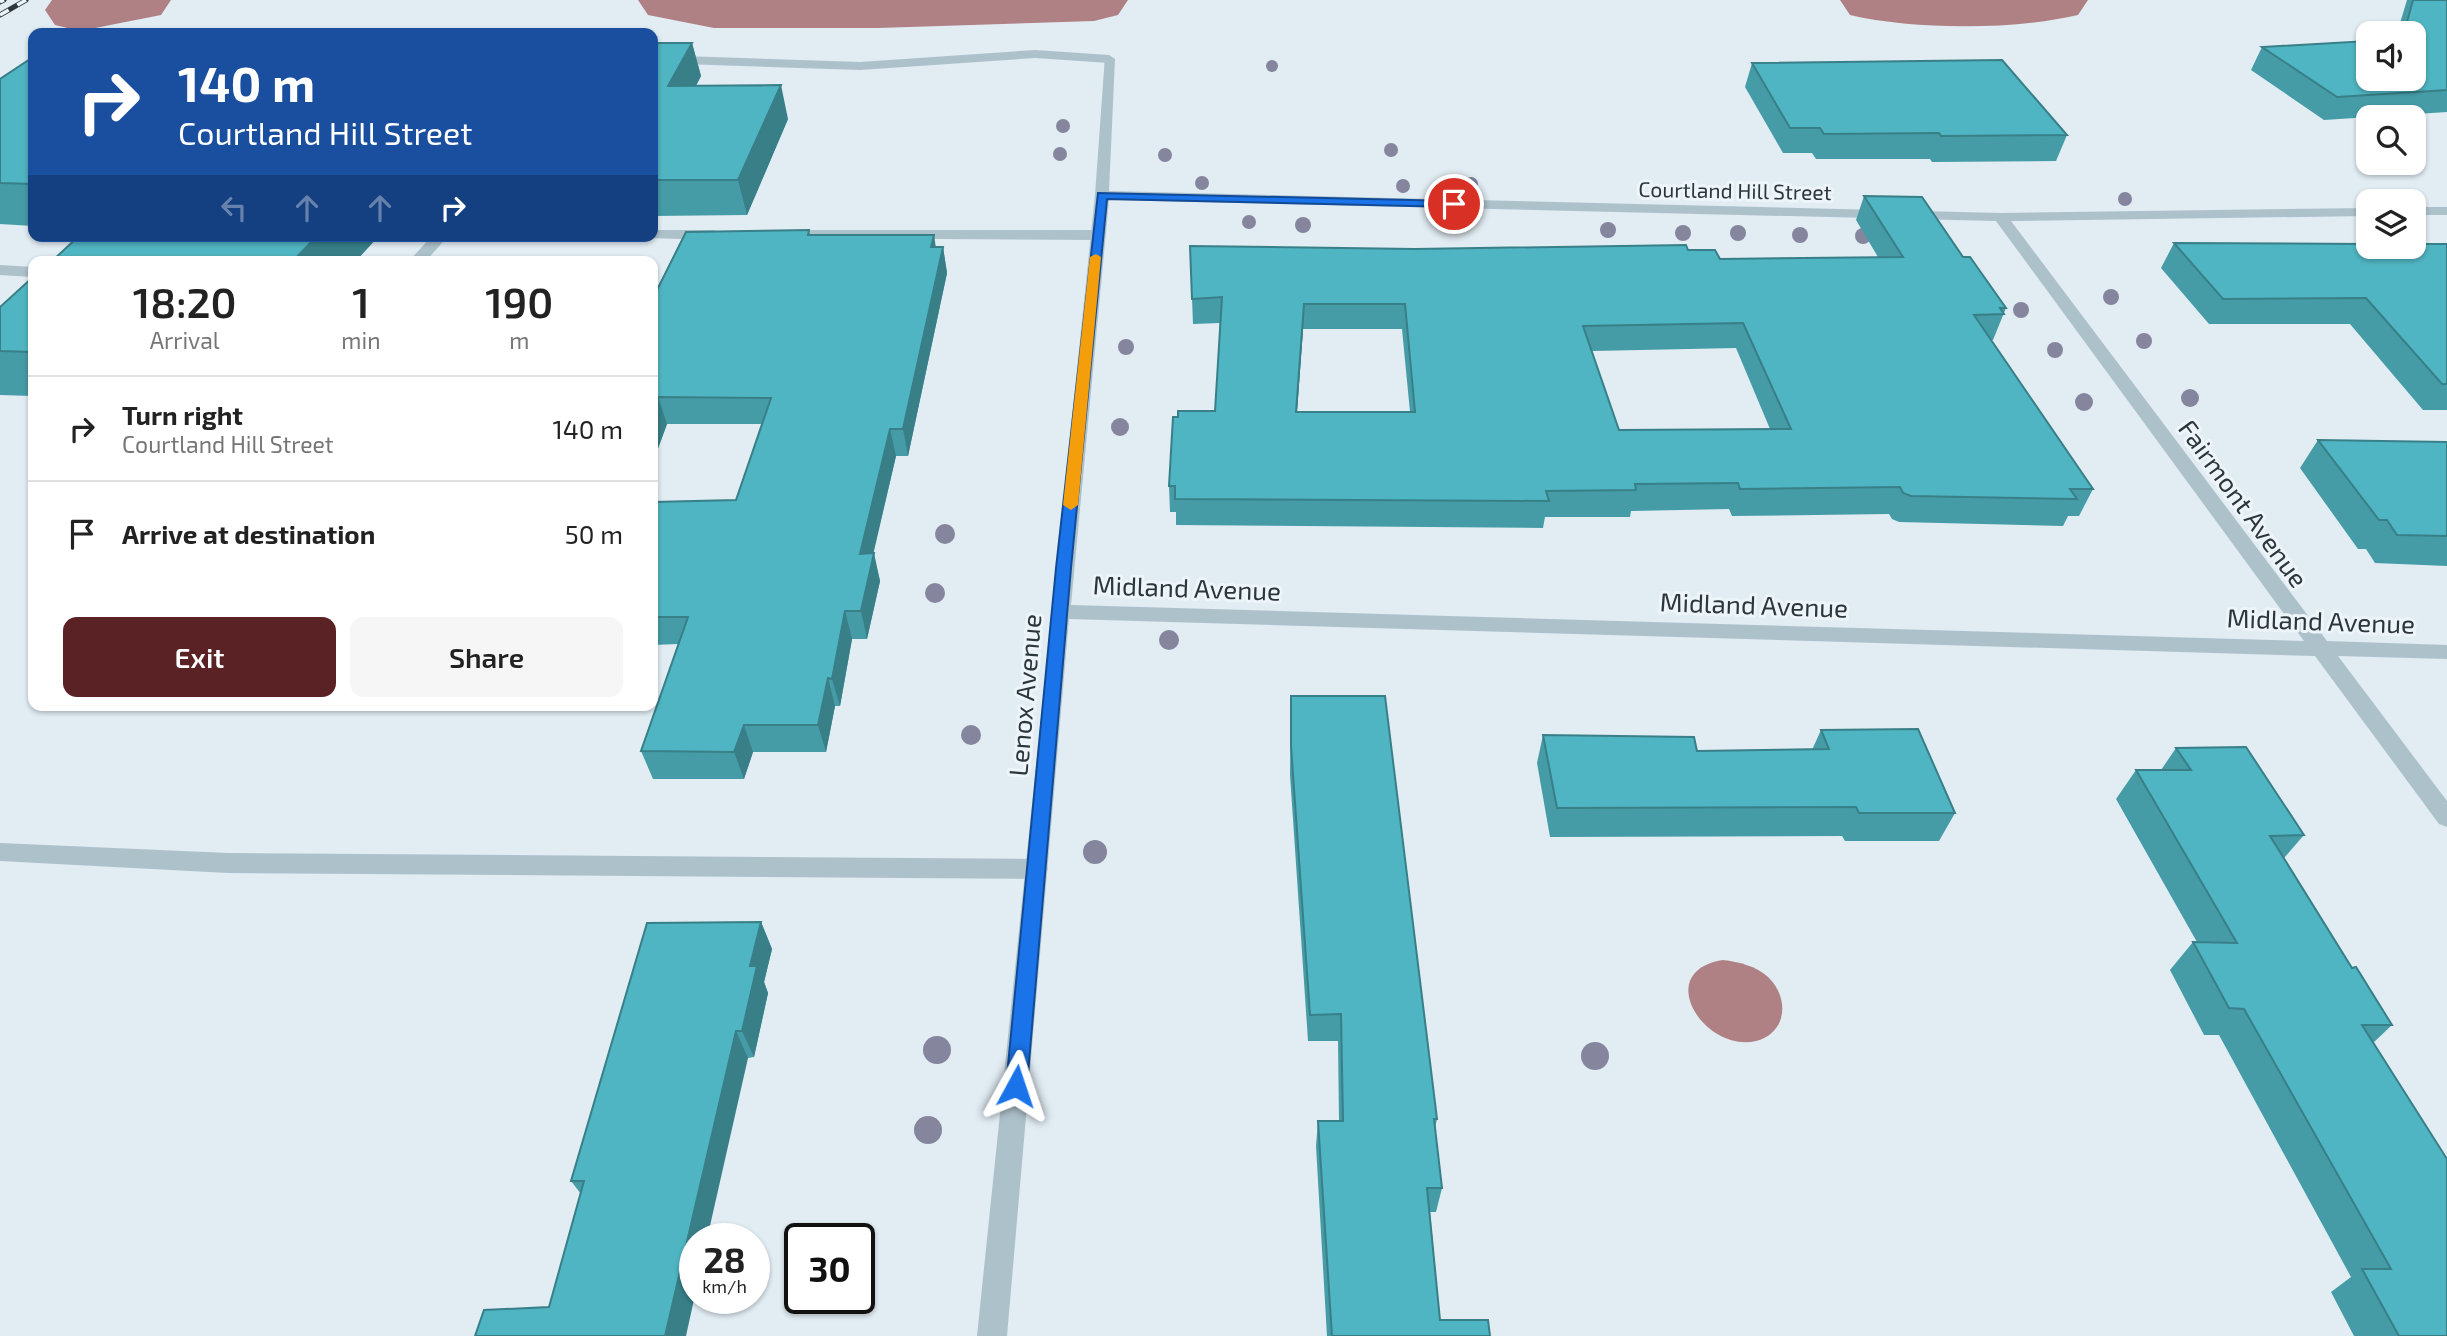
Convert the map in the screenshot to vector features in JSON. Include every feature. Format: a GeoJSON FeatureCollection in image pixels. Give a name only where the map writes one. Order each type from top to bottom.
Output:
{"type":"FeatureCollection","features":[{"type":"Feature","properties":{"kind":"street","name":"Lenox Avenue"},"geometry":{"type":"LineString","coordinates":[[658,59],[860,66],[1035,54],[1109,59],[1102,195],[992,1336]]}},
{"type":"Feature","properties":{"kind":"street","name":"Courtland Hill Street"},"geometry":{"type":"LineString","coordinates":[[1102,195],[2000,217],[2356,212]]}},
{"type":"Feature","properties":{"kind":"street"},"geometry":{"type":"LineString","coordinates":[[2426,211],[2447,211]]}},
{"type":"Feature","properties":{"kind":"street","name":"Fairmont Avenue"},"geometry":{"type":"LineString","coordinates":[[2000,217],[2447,818]]}},
{"type":"Feature","properties":{"kind":"street"},"geometry":{"type":"LineString","coordinates":[[658,235],[736,235]]}},
{"type":"Feature","properties":{"kind":"street"},"geometry":{"type":"LineString","coordinates":[[778,235],[1098,235]]}},
{"type":"Feature","properties":{"kind":"street"},"geometry":{"type":"LineString","coordinates":[[422,256],[435,242]]}},
{"type":"Feature","properties":{"kind":"street"},"geometry":{"type":"LineString","coordinates":[[0,270],[28,272]]}},
{"type":"Feature","properties":{"kind":"street","name":"Midland Avenue"},"geometry":{"type":"LineString","coordinates":[[1060,612],[2447,652]]}},
{"type":"Feature","properties":{"kind":"street"},"geometry":{"type":"LineString","coordinates":[[0,852],[228,863],[1036,869]]}},
{"type":"Feature","properties":{"kind":"shaded area"},"geometry":{"type":"Polygon","coordinates":[[[1723,960],[1753,967],[1775,985],[1780,995],[1782,1014],[1774,1031],[1766,1037],[1756,1041],[1737,1041],[1719,1035],[1704,1024],[1693,1009],[1689,994],[1691,979],[1702,967],[1723,960]]]}},
{"type":"Feature","properties":{"kind":"building"},"geometry":{"type":"Polygon","coordinates":[[[2413,0],[2447,0],[2447,90],[2337,97],[2262,47],[2356,42],[2356,91],[2426,91],[2426,21],[2407,21],[2413,0]]]}},
{"type":"Feature","properties":{"kind":"building"},"geometry":{"type":"Polygon","coordinates":[[[658,43],[692,43],[668,86],[781,85],[738,180],[658,180],[658,43]]]}},
{"type":"Feature","properties":{"kind":"building"},"geometry":{"type":"Polygon","coordinates":[[[28,60],[28,184],[0,183],[0,79],[28,60]]]}},
{"type":"Feature","properties":{"kind":"building"},"geometry":{"type":"Polygon","coordinates":[[[2002,60],[2067,135],[1824,134],[1820,128],[1790,128],[1752,63],[2002,60]]]}},
{"type":"Feature","properties":{"kind":"building"},"geometry":{"type":"Polygon","coordinates":[[[1864,196],[1922,197],[1963,257],[1970,257],[2006,308],[2000,308],[2004,314],[1974,315],[2093,489],[2070,489],[2077,499],[1911,496],[1903,493],[1900,487],[1740,489],[1738,483],[1635,484],[1636,490],[1546,491],[1549,501],[1175,499],[1175,486],[1169,486],[1173,417],[1178,417],[1178,411],[1215,411],[1222,297],[1192,299],[1190,246],[1415,249],[1686,245],[1688,250],[1715,250],[1720,259],[1903,257],[1864,196]],[[1304,304],[1296,412],[1415,412],[1405,304],[1304,304]],[[1743,323],[1583,326],[1619,430],[1791,429],[1743,323]]]}},
{"type":"Feature","properties":{"kind":"building"},"geometry":{"type":"Polygon","coordinates":[[[809,230],[808,235],[934,235],[931,247],[943,247],[903,429],[890,429],[860,554],[874,553],[861,611],[845,611],[832,679],[828,678],[818,725],[744,725],[734,752],[641,751],[655,711],[658,711],[658,703],[688,617],[658,617],[658,502],[736,500],[771,398],[658,397],[658,288],[686,232],[809,230]]]}},
{"type":"Feature","properties":{"kind":"building"},"geometry":{"type":"Polygon","coordinates":[[[73,242],[311,242],[298,256],[57,256],[73,242]]]}},
{"type":"Feature","properties":{"kind":"building"},"geometry":{"type":"Polygon","coordinates":[[[2174,243],[2356,244],[2356,259],[2426,259],[2426,244],[2447,244],[2447,384],[2442,384],[2366,298],[2223,299],[2174,243]]]}},
{"type":"Feature","properties":{"kind":"building"},"geometry":{"type":"Polygon","coordinates":[[[28,282],[28,352],[0,351],[0,307],[28,282]]]}},
{"type":"Feature","properties":{"kind":"building"},"geometry":{"type":"Polygon","coordinates":[[[2318,440],[2447,442],[2447,536],[2397,535],[2387,520],[2379,520],[2318,440]]]}},
{"type":"Feature","properties":{"kind":"building"},"geometry":{"type":"Polygon","coordinates":[[[1291,696],[1385,696],[1437,1119],[1434,1119],[1442,1188],[1427,1188],[1440,1320],[1488,1320],[1490,1336],[1332,1336],[1318,1121],[1343,1121],[1341,1014],[1310,1015],[1291,746],[1291,696]]]}},
{"type":"Feature","properties":{"kind":"building"},"geometry":{"type":"Polygon","coordinates":[[[1918,729],[1955,813],[1859,813],[1856,807],[1557,808],[1543,735],[1694,737],[1697,751],[1829,749],[1821,730],[1918,729]]]}},
{"type":"Feature","properties":{"kind":"building"},"geometry":{"type":"Polygon","coordinates":[[[2246,747],[2304,835],[2270,836],[2352,968],[2356,967],[2392,1025],[2362,1025],[2447,1159],[2447,1336],[2399,1336],[2362,1269],[2391,1269],[2244,1009],[2229,1008],[2193,942],[2237,943],[2136,770],[2191,770],[2176,748],[2246,747]]]}},
{"type":"Feature","properties":{"kind":"building"},"geometry":{"type":"Polygon","coordinates":[[[761,922],[750,966],[757,966],[742,1031],[736,1031],[691,1223],[679,1223],[679,1276],[665,1336],[475,1336],[484,1310],[549,1307],[584,1181],[571,1181],[647,923],[761,922]]]}},
{"type":"Feature","properties":{"kind":"waterway"},"geometry":{"type":"LineString","coordinates":[[80,10],[137,0]]}},
{"type":"Feature","properties":{"kind":"waterway"},"geometry":{"type":"LineString","coordinates":[[672,0],[714,7],[878,7],[1094,0]]}},
{"type":"Feature","properties":{"kind":"waterway"},"geometry":{"type":"LineString","coordinates":[[1874,0],[1998,6],[2054,0]]}},
{"type":"Feature","properties":{"kind":"railway"},"geometry":{"type":"LineString","coordinates":[[0,2],[4,0]]}},
{"type":"Feature","properties":{"kind":"railway"},"geometry":{"type":"LineString","coordinates":[[0,15],[26,0]]}},
{"type":"Feature","properties":{"kind":"slow traffic"},"geometry":{"type":"LineString","coordinates":[[1071,505],[1096,257]]}},
{"type":"Feature","properties":{"kind":"route"},"geometry":{"type":"LineString","coordinates":[[1016,1086],[1063,568],[1102,195],[1454,204]]}}]}
